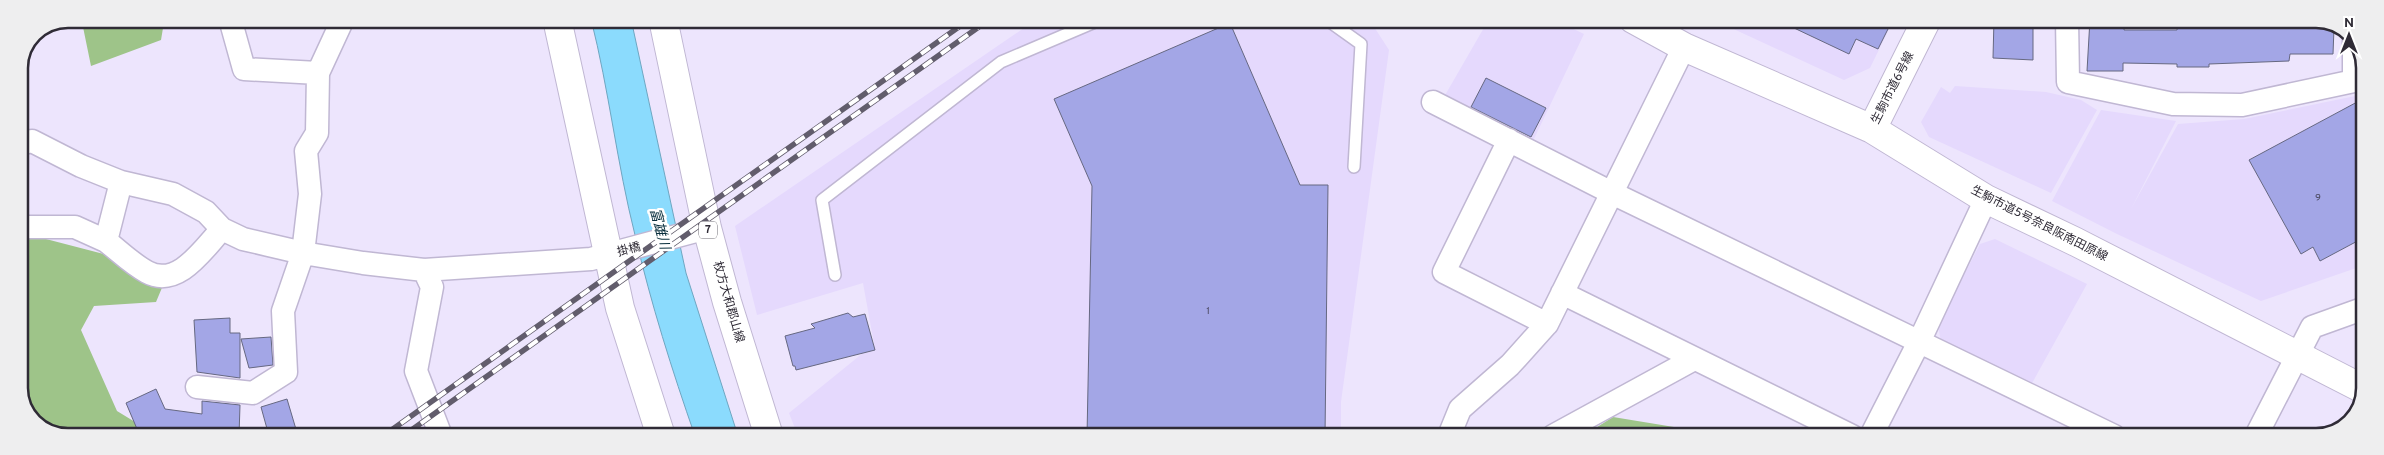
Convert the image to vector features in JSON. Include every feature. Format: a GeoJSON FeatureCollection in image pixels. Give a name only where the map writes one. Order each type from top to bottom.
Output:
{"type":"FeatureCollection","features":[{"type":"Feature","properties":{"kind":"street"},"geometry":{"type":"LineString","coordinates":[[233,28],[244,69],[318,74]]}},
{"type":"Feature","properties":{"kind":"street"},"geometry":{"type":"LineString","coordinates":[[197,387],[253,394],[286,372],[283,311],[303,253],[310,194],[306,151],[316,133],[318,74],[339,28]]}},
{"type":"Feature","properties":{"kind":"street"},"geometry":{"type":"LineString","coordinates":[[559,28],[608,255],[636,362],[658,427]]}},
{"type":"Feature","properties":{"kind":"street","name":"枚方大和郡山線"},"geometry":{"type":"LineString","coordinates":[[665,28],[707,228],[726,302],[766,427]]}},
{"type":"Feature","properties":{"kind":"street","name":"生駒市道5号奈良阪南田原線"},"geometry":{"type":"LineString","coordinates":[[1649,28],[1684,47],[1872,129],[1986,199],[2076,242],[2356,386]]}},
{"type":"Feature","properties":{"kind":"street","name":"生駒市道6号線"},"geometry":{"type":"LineString","coordinates":[[1872,129],[1922,28]]}},
{"type":"Feature","properties":{"kind":"street"},"geometry":{"type":"LineString","coordinates":[[2067,28],[2068,82],[2172,104],[2242,105],[2354,81],[2354,55]]}},
{"type":"Feature","properties":{"kind":"street"},"geometry":{"type":"LineString","coordinates":[[1452,428],[1460,409],[1510,365],[1547,324],[1684,47]]}},
{"type":"Feature","properties":{"kind":"street"},"geometry":{"type":"LineString","coordinates":[[1433,102],[1612,193],[2097,428]]}},
{"type":"Feature","properties":{"kind":"street"},"geometry":{"type":"LineString","coordinates":[[1509,140],[1444,272],[1547,324]]}},
{"type":"Feature","properties":{"kind":"street"},"geometry":{"type":"LineString","coordinates":[[28,142],[32,141],[82,166],[122,182],[173,194],[206,212],[222,229],[183,271],[161,276],[148,272],[106,241],[75,227],[28,227]]}},
{"type":"Feature","properties":{"kind":"street"},"geometry":{"type":"LineString","coordinates":[[106,241],[122,182]]}},
{"type":"Feature","properties":{"kind":"street"},"geometry":{"type":"LineString","coordinates":[[1875,428],[1919,342],[1986,199]]}},
{"type":"Feature","properties":{"kind":"street","name":"掛橋"},"geometry":{"type":"LineString","coordinates":[[222,229],[243,239],[303,253],[424,270],[540,264],[608,255],[707,228]]}},
{"type":"Feature","properties":{"kind":"street"},"geometry":{"type":"LineString","coordinates":[[424,270],[432,287],[416,371],[438,427]]}},
{"type":"Feature","properties":{"kind":"street"},"geometry":{"type":"LineString","coordinates":[[1562,293],[1835,428]]}},
{"type":"Feature","properties":{"kind":"street"},"geometry":{"type":"LineString","coordinates":[[2260,428],[2312,327],[2356,311]]}},
{"type":"Feature","properties":{"kind":"street"},"geometry":{"type":"LineString","coordinates":[[1568,428],[1694,359]]}},
{"type":"Feature","properties":{"kind":"lane"},"geometry":{"type":"LineString","coordinates":[[835,275],[822,200],[1001,62],[1081,28]]}},
{"type":"Feature","properties":{"kind":"lane"},"geometry":{"type":"LineString","coordinates":[[1339,28],[1361,44],[1354,167]]}},
{"type":"Feature","properties":{"kind":"shaded area"},"geometry":{"type":"Polygon","coordinates":[[[1024,28],[1375,28],[1389,50],[1341,402],[1341,428],[795,427],[789,413],[874,344],[863,283],[757,315],[735,226],[1024,28]]]}},
{"type":"Feature","properties":{"kind":"shaded area"},"geometry":{"type":"Polygon","coordinates":[[[1484,28],[1572,28],[1584,34],[1533,141],[1444,97],[1484,28]]]}},
{"type":"Feature","properties":{"kind":"shaded area"},"geometry":{"type":"Polygon","coordinates":[[[1731,28],[1890,28],[1870,68],[1844,80],[1731,28]]]}},
{"type":"Feature","properties":{"kind":"shaded area"},"geometry":{"type":"Polygon","coordinates":[[[1955,86],[2046,92],[2081,100],[2097,110],[2051,193],[1929,137],[1921,122],[1941,87],[1950,93],[1955,86]]]}},
{"type":"Feature","properties":{"kind":"shaded area"},"geometry":{"type":"Polygon","coordinates":[[[2356,96],[2356,268],[2261,301],[2117,234],[2052,201],[2101,110],[2176,121],[2131,209],[2178,124],[2244,119],[2356,96]]]}},
{"type":"Feature","properties":{"kind":"shaded area"},"geometry":{"type":"Polygon","coordinates":[[[1995,239],[2087,284],[2031,385],[1941,342],[1938,325],[1980,244],[1995,239]]]}},
{"type":"Feature","properties":{"kind":"green space"},"geometry":{"type":"Polygon","coordinates":[[[83,28],[163,28],[161,40],[91,66],[83,28]]]}},
{"type":"Feature","properties":{"kind":"green space"},"geometry":{"type":"Polygon","coordinates":[[[28,234],[169,271],[156,302],[94,306],[81,330],[117,411],[143,427],[62,427],[47,422],[33,408],[28,390],[28,234]]]}},
{"type":"Feature","properties":{"kind":"green space"},"geometry":{"type":"Polygon","coordinates":[[[1613,417],[1675,428],[1596,428],[1613,417]]]}},
{"type":"Feature","properties":{"kind":"water","name":"富雄川"},"geometry":{"type":"Polygon","coordinates":[[[593,28],[633,28],[686,273],[735,427],[692,427],[662,337],[641,261],[623,181],[593,28]]]}},
{"type":"Feature","properties":{"kind":"building"},"geometry":{"type":"Polygon","coordinates":[[[1218,28],[1232,28],[1300,185],[1328,185],[1325,428],[1087,427],[1092,186],[1054,99],[1218,28]]]}},
{"type":"Feature","properties":{"kind":"building"},"geometry":{"type":"Polygon","coordinates":[[[1794,28],[1888,28],[1878,49],[1856,39],[1849,54],[1794,28]]]}},
{"type":"Feature","properties":{"kind":"building"},"geometry":{"type":"Polygon","coordinates":[[[1994,28],[2033,28],[2033,60],[1993,58],[1994,28]]]}},
{"type":"Feature","properties":{"kind":"building"},"geometry":{"type":"Polygon","coordinates":[[[2089,28],[2177,30],[2177,28],[2322,28],[2334,32],[2333,54],[2290,54],[2289,61],[2209,64],[2209,67],[2177,67],[2177,64],[2123,63],[2123,71],[2087,71],[2089,28]]]}},
{"type":"Feature","properties":{"kind":"building"},"geometry":{"type":"Polygon","coordinates":[[[1486,78],[1546,108],[1531,137],[1471,107],[1486,78]]]}},
{"type":"Feature","properties":{"kind":"building"},"geometry":{"type":"Polygon","coordinates":[[[2356,103],[2356,242],[2320,261],[2313,247],[2301,254],[2249,160],[2356,103]]]}},
{"type":"Feature","properties":{"kind":"building"},"geometry":{"type":"Polygon","coordinates":[[[848,313],[853,317],[865,314],[875,350],[796,370],[795,366],[793,366],[785,336],[815,328],[811,324],[848,313]]]}},
{"type":"Feature","properties":{"kind":"building"},"geometry":{"type":"Polygon","coordinates":[[[230,318],[230,333],[240,333],[240,378],[197,372],[194,320],[230,318]]]}},
{"type":"Feature","properties":{"kind":"building"},"geometry":{"type":"Polygon","coordinates":[[[271,337],[273,365],[249,368],[241,339],[271,337]]]}},
{"type":"Feature","properties":{"kind":"building"},"geometry":{"type":"Polygon","coordinates":[[[156,389],[165,409],[202,414],[202,401],[240,405],[239,427],[136,427],[126,403],[156,389]]]}},
{"type":"Feature","properties":{"kind":"building"},"geometry":{"type":"Polygon","coordinates":[[[287,399],[295,427],[267,427],[261,407],[287,399]]]}},
{"type":"Feature","properties":{"kind":"railway"},"geometry":{"type":"LineString","coordinates":[[395,427],[957,28]]}},
{"type":"Feature","properties":{"kind":"railway"},"geometry":{"type":"LineString","coordinates":[[415,427],[977,28]]}}]}
